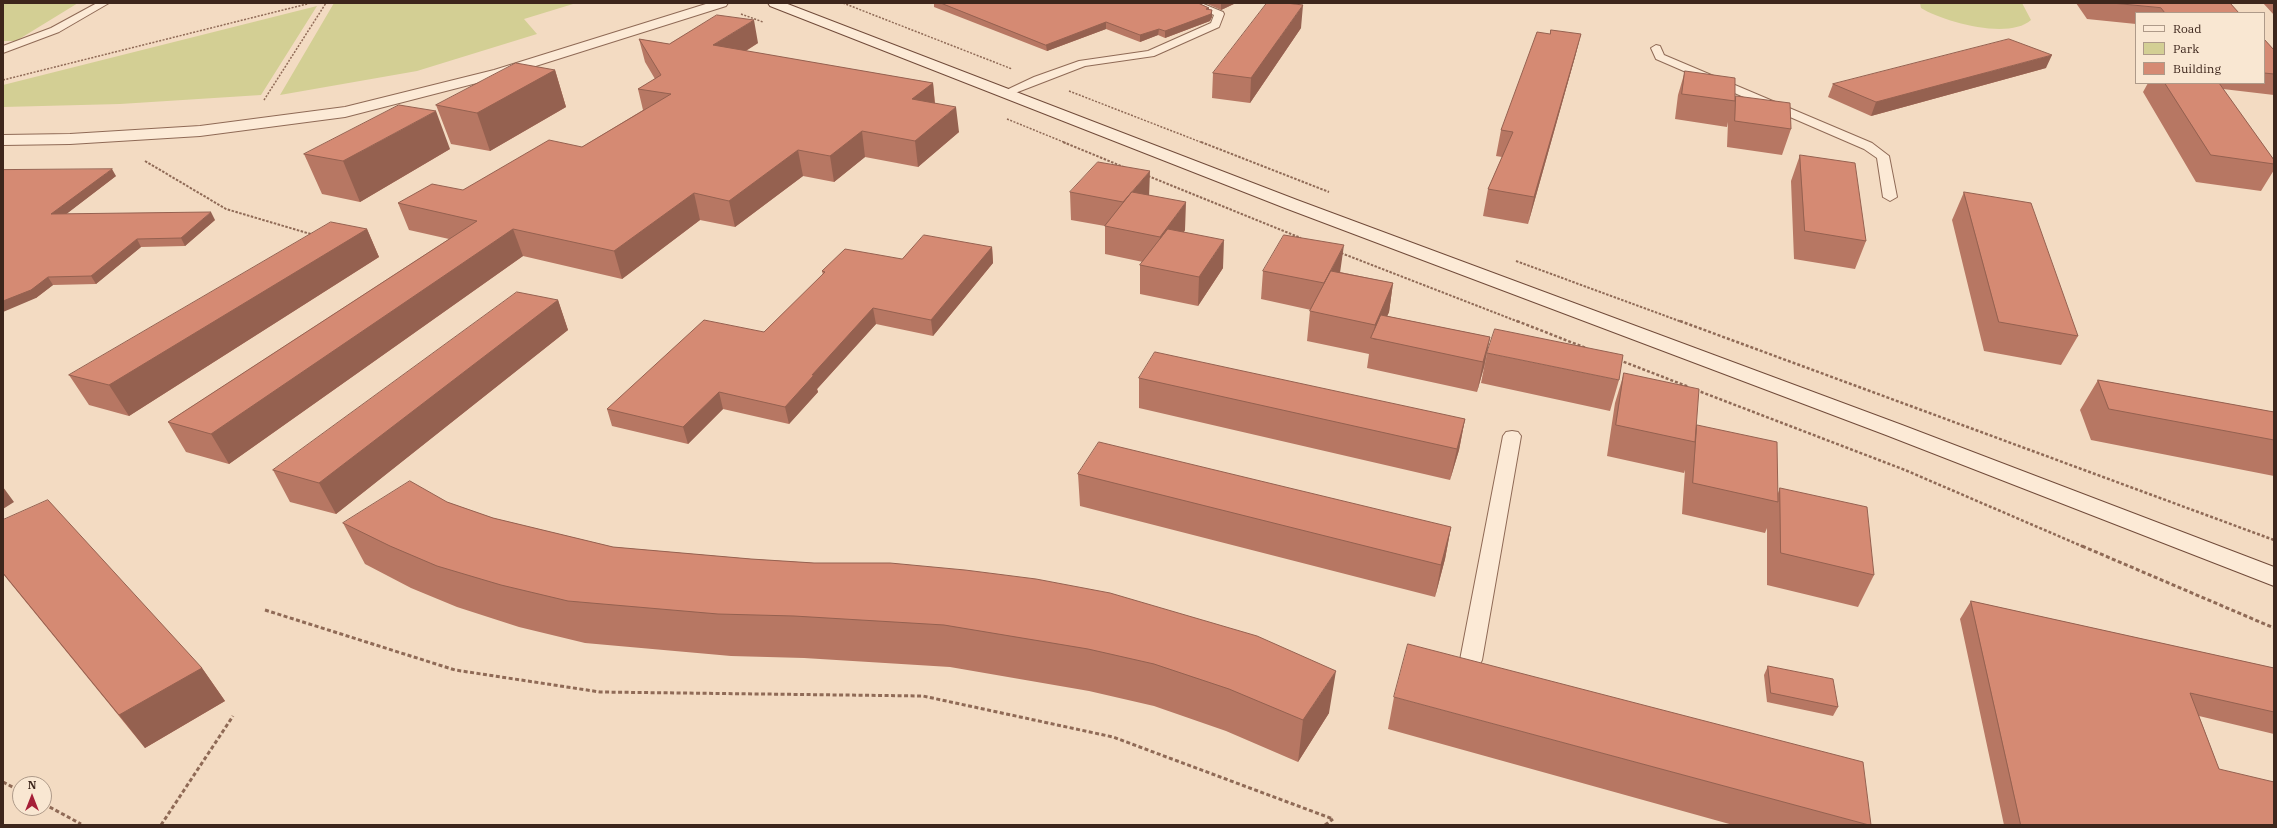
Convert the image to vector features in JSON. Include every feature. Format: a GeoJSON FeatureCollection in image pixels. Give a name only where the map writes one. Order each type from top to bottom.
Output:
{"type":"FeatureCollection","features":[{"type":"Feature","properties":{"kind":"street"},"geometry":{"type":"LineString","coordinates":[[3,140],[70,139],[200,131],[346,112],[499,73],[722,3]]}},
{"type":"Feature","properties":{"kind":"street"},"geometry":{"type":"LineString","coordinates":[[774,3],[1291,204],[1894,430],[2274,577]]}},
{"type":"Feature","properties":{"kind":"lane"},"geometry":{"type":"LineString","coordinates":[[3,50],[55,30],[104,3]]}},
{"type":"Feature","properties":{"kind":"lane"},"geometry":{"type":"LineString","coordinates":[[1006,93],[1038,79],[1083,63],[1150,54],[1215,25],[1219,14],[1193,3]]}},
{"type":"Feature","properties":{"kind":"lane"},"geometry":{"type":"LineString","coordinates":[[1656,48],[1660,57],[1868,146],[1883,156],[1890,197]]}},
{"type":"Feature","properties":{"kind":"lane"},"geometry":{"type":"LineString","coordinates":[[1470,660],[1512,436]]}},
{"type":"Feature","properties":{"kind":"path"},"geometry":{"type":"LineString","coordinates":[[3,80],[311,3]]}},
{"type":"Feature","properties":{"kind":"path"},"geometry":{"type":"LineString","coordinates":[[262,104],[326,3]]}},
{"type":"Feature","properties":{"kind":"path"},"geometry":{"type":"LineString","coordinates":[[843,3],[1334,194]]}},
{"type":"Feature","properties":{"kind":"path"},"geometry":{"type":"LineString","coordinates":[[744,15],[766,23]]}},
{"type":"Feature","properties":{"kind":"path"},"geometry":{"type":"LineString","coordinates":[[1005,118],[1130,169]]}},
{"type":"Feature","properties":{"kind":"path"},"geometry":{"type":"LineString","coordinates":[[145,161],[226,209],[322,237]]}},
{"type":"Feature","properties":{"kind":"path"},"geometry":{"type":"LineString","coordinates":[[1144,175],[1307,240]]}},
{"type":"Feature","properties":{"kind":"path"},"geometry":{"type":"LineString","coordinates":[[1336,252],[1587,348]]}},
{"type":"Feature","properties":{"kind":"path"},"geometry":{"type":"LineString","coordinates":[[1513,260],[2274,540]]}},
{"type":"Feature","properties":{"kind":"path"},"geometry":{"type":"LineString","coordinates":[[1617,359],[1905,470],[2274,628]]}},
{"type":"Feature","properties":{"kind":"path"},"geometry":{"type":"LineString","coordinates":[[265,610],[455,670],[600,692],[923,696],[1113,737],[1333,819],[1326,825]]}},
{"type":"Feature","properties":{"kind":"path"},"geometry":{"type":"LineString","coordinates":[[160,825],[234,716]]}},
{"type":"Feature","properties":{"kind":"path"},"geometry":{"type":"LineString","coordinates":[[3,782],[12,787]]}},
{"type":"Feature","properties":{"kind":"path"},"geometry":{"type":"LineString","coordinates":[[52,808],[81,824]]}},
{"type":"Feature","properties":{"kind":"green space"},"geometry":{"type":"Polygon","coordinates":[[[3,3],[78,3],[16,41],[3,41],[3,3]]]}},
{"type":"Feature","properties":{"kind":"green space"},"geometry":{"type":"Polygon","coordinates":[[[334,3],[652,3],[573,4],[524,19],[537,34],[417,71],[280,95],[334,3]]]}},
{"type":"Feature","properties":{"kind":"green space"},"geometry":{"type":"Polygon","coordinates":[[[1920,3],[2022,3],[2031,20],[2021,26],[2008,29],[1976,27],[1945,19],[1931,13],[1921,8],[1920,3]]]}},
{"type":"Feature","properties":{"kind":"green space"},"geometry":{"type":"Polygon","coordinates":[[[317,6],[261,95],[120,104],[3,107],[3,85],[317,6]]]}},
{"type":"Feature","properties":{"kind":"building"},"geometry":{"type":"Polygon","coordinates":[[[941,3],[1198,3],[1209,8],[1206,9],[1212,10],[1211,14],[1165,31],[1159,29],[1140,35],[1106,22],[1046,45],[941,3]]]}},
{"type":"Feature","properties":{"kind":"building"},"geometry":{"type":"Polygon","coordinates":[[[1267,3],[1303,5],[1251,78],[1213,73],[1267,3]]]}},
{"type":"Feature","properties":{"kind":"building"},"geometry":{"type":"Polygon","coordinates":[[[2112,3],[2230,3],[2238,12],[2164,12],[2161,8],[2112,3]]]}},
{"type":"Feature","properties":{"kind":"building"},"geometry":{"type":"Polygon","coordinates":[[[717,15],[754,20],[713,45],[933,83],[912,99],[956,107],[915,141],[862,131],[830,156],[798,150],[729,201],[694,193],[614,251],[513,229],[211,434],[168,422],[477,221],[398,203],[432,184],[463,190],[549,140],[582,147],[671,94],[638,89],[661,75],[639,39],[669,44],[717,15]]]}},
{"type":"Feature","properties":{"kind":"building"},"geometry":{"type":"Polygon","coordinates":[[[1551,30],[1581,34],[1534,197],[1488,189],[1513,132],[1501,130],[1537,32],[1550,34],[1551,30]]]}},
{"type":"Feature","properties":{"kind":"building"},"geometry":{"type":"Polygon","coordinates":[[[2009,39],[2052,55],[1876,102],[1833,84],[2009,39]]]}},
{"type":"Feature","properties":{"kind":"building"},"geometry":{"type":"Polygon","coordinates":[[[2265,40],[2274,50],[2274,74],[2265,73],[2265,40]]]}},
{"type":"Feature","properties":{"kind":"building"},"geometry":{"type":"Polygon","coordinates":[[[516,63],[555,70],[477,113],[436,105],[516,63]]]}},
{"type":"Feature","properties":{"kind":"building"},"geometry":{"type":"Polygon","coordinates":[[[1685,71],[1735,78],[1735,101],[1682,94],[1685,71]]]}},
{"type":"Feature","properties":{"kind":"building"},"geometry":{"type":"Polygon","coordinates":[[[2166,84],[2220,84],[2274,160],[2274,164],[2211,155],[2166,84]]]}},
{"type":"Feature","properties":{"kind":"building"},"geometry":{"type":"Polygon","coordinates":[[[1736,96],[1790,103],[1791,129],[1735,121],[1736,96]]]}},
{"type":"Feature","properties":{"kind":"building"},"geometry":{"type":"Polygon","coordinates":[[[399,105],[436,111],[343,161],[304,154],[399,105]]]}},
{"type":"Feature","properties":{"kind":"building"},"geometry":{"type":"Polygon","coordinates":[[[1800,155],[1855,163],[1866,241],[1805,231],[1800,155]]]}},
{"type":"Feature","properties":{"kind":"building"},"geometry":{"type":"Polygon","coordinates":[[[1098,162],[1150,171],[1123,202],[1070,192],[1098,162]]]}},
{"type":"Feature","properties":{"kind":"building"},"geometry":{"type":"Polygon","coordinates":[[[112,169],[51,214],[211,212],[181,238],[137,239],[91,276],[48,277],[31,290],[3,301],[3,170],[112,169]]]}},
{"type":"Feature","properties":{"kind":"building"},"geometry":{"type":"Polygon","coordinates":[[[1132,192],[1186,202],[1160,237],[1105,226],[1132,192]]]}},
{"type":"Feature","properties":{"kind":"building"},"geometry":{"type":"Polygon","coordinates":[[[1964,192],[2031,203],[2078,336],[1999,322],[1964,192]]]}},
{"type":"Feature","properties":{"kind":"building"},"geometry":{"type":"Polygon","coordinates":[[[331,222],[367,229],[109,385],[69,375],[331,222]]]}},
{"type":"Feature","properties":{"kind":"building"},"geometry":{"type":"Polygon","coordinates":[[[1168,229],[1224,240],[1199,277],[1140,265],[1168,229]]]}},
{"type":"Feature","properties":{"kind":"building"},"geometry":{"type":"Polygon","coordinates":[[[924,235],[992,247],[931,320],[873,308],[785,407],[719,392],[683,427],[607,409],[704,320],[764,332],[825,272],[822,271],[845,249],[902,259],[924,235]]]}},
{"type":"Feature","properties":{"kind":"building"},"geometry":{"type":"Polygon","coordinates":[[[1284,235],[1344,245],[1324,283],[1263,271],[1284,235]]]}},
{"type":"Feature","properties":{"kind":"building"},"geometry":{"type":"Polygon","coordinates":[[[1331,271],[1393,283],[1375,325],[1310,311],[1331,271]]]}},
{"type":"Feature","properties":{"kind":"building"},"geometry":{"type":"Polygon","coordinates":[[[517,292],[558,300],[319,483],[273,470],[517,292]]]}},
{"type":"Feature","properties":{"kind":"building"},"geometry":{"type":"Polygon","coordinates":[[[1381,315],[1490,337],[1483,362],[1371,338],[1381,315]]]}},
{"type":"Feature","properties":{"kind":"building"},"geometry":{"type":"Polygon","coordinates":[[[1495,329],[1623,355],[1619,380],[1487,353],[1495,329]]]}},
{"type":"Feature","properties":{"kind":"building"},"geometry":{"type":"Polygon","coordinates":[[[1155,352],[1465,419],[1457,449],[1139,378],[1155,352]]]}},
{"type":"Feature","properties":{"kind":"building"},"geometry":{"type":"Polygon","coordinates":[[[1624,373],[1699,389],[1695,442],[1616,425],[1624,373]]]}},
{"type":"Feature","properties":{"kind":"building"},"geometry":{"type":"Polygon","coordinates":[[[2098,380],[2274,412],[2274,440],[2109,409],[2098,380]]]}},
{"type":"Feature","properties":{"kind":"building"},"geometry":{"type":"Polygon","coordinates":[[[1697,425],[1777,442],[1778,502],[1693,483],[1697,425]]]}},
{"type":"Feature","properties":{"kind":"building"},"geometry":{"type":"Polygon","coordinates":[[[1099,442],[1451,527],[1441,565],[1078,474],[1099,442]]]}},
{"type":"Feature","properties":{"kind":"building"},"geometry":{"type":"Polygon","coordinates":[[[410,481],[447,502],[493,518],[613,547],[814,563],[890,563],[965,570],[1036,579],[1110,593],[1257,636],[1336,671],[1303,720],[1229,689],[1154,664],[1088,649],[944,625],[794,616],[718,614],[568,601],[501,585],[437,566],[390,546],[343,523],[410,481]]]}},
{"type":"Feature","properties":{"kind":"building"},"geometry":{"type":"Polygon","coordinates":[[[1780,488],[1867,507],[1874,575],[1781,553],[1780,488]]]}},
{"type":"Feature","properties":{"kind":"building"},"geometry":{"type":"Polygon","coordinates":[[[48,500],[202,668],[119,715],[3,573],[3,520],[48,500]]]}},
{"type":"Feature","properties":{"kind":"building"},"geometry":{"type":"Polygon","coordinates":[[[1971,601],[2274,668],[2274,712],[2190,693],[2219,769],[2274,782],[2274,825],[2021,825],[1971,601]]]}},
{"type":"Feature","properties":{"kind":"building"},"geometry":{"type":"Polygon","coordinates":[[[1408,644],[1863,762],[1871,825],[1394,697],[1408,644]]]}},
{"type":"Feature","properties":{"kind":"building"},"geometry":{"type":"Polygon","coordinates":[[[1768,666],[1833,679],[1838,707],[1771,693],[1768,666]]]}}]}
